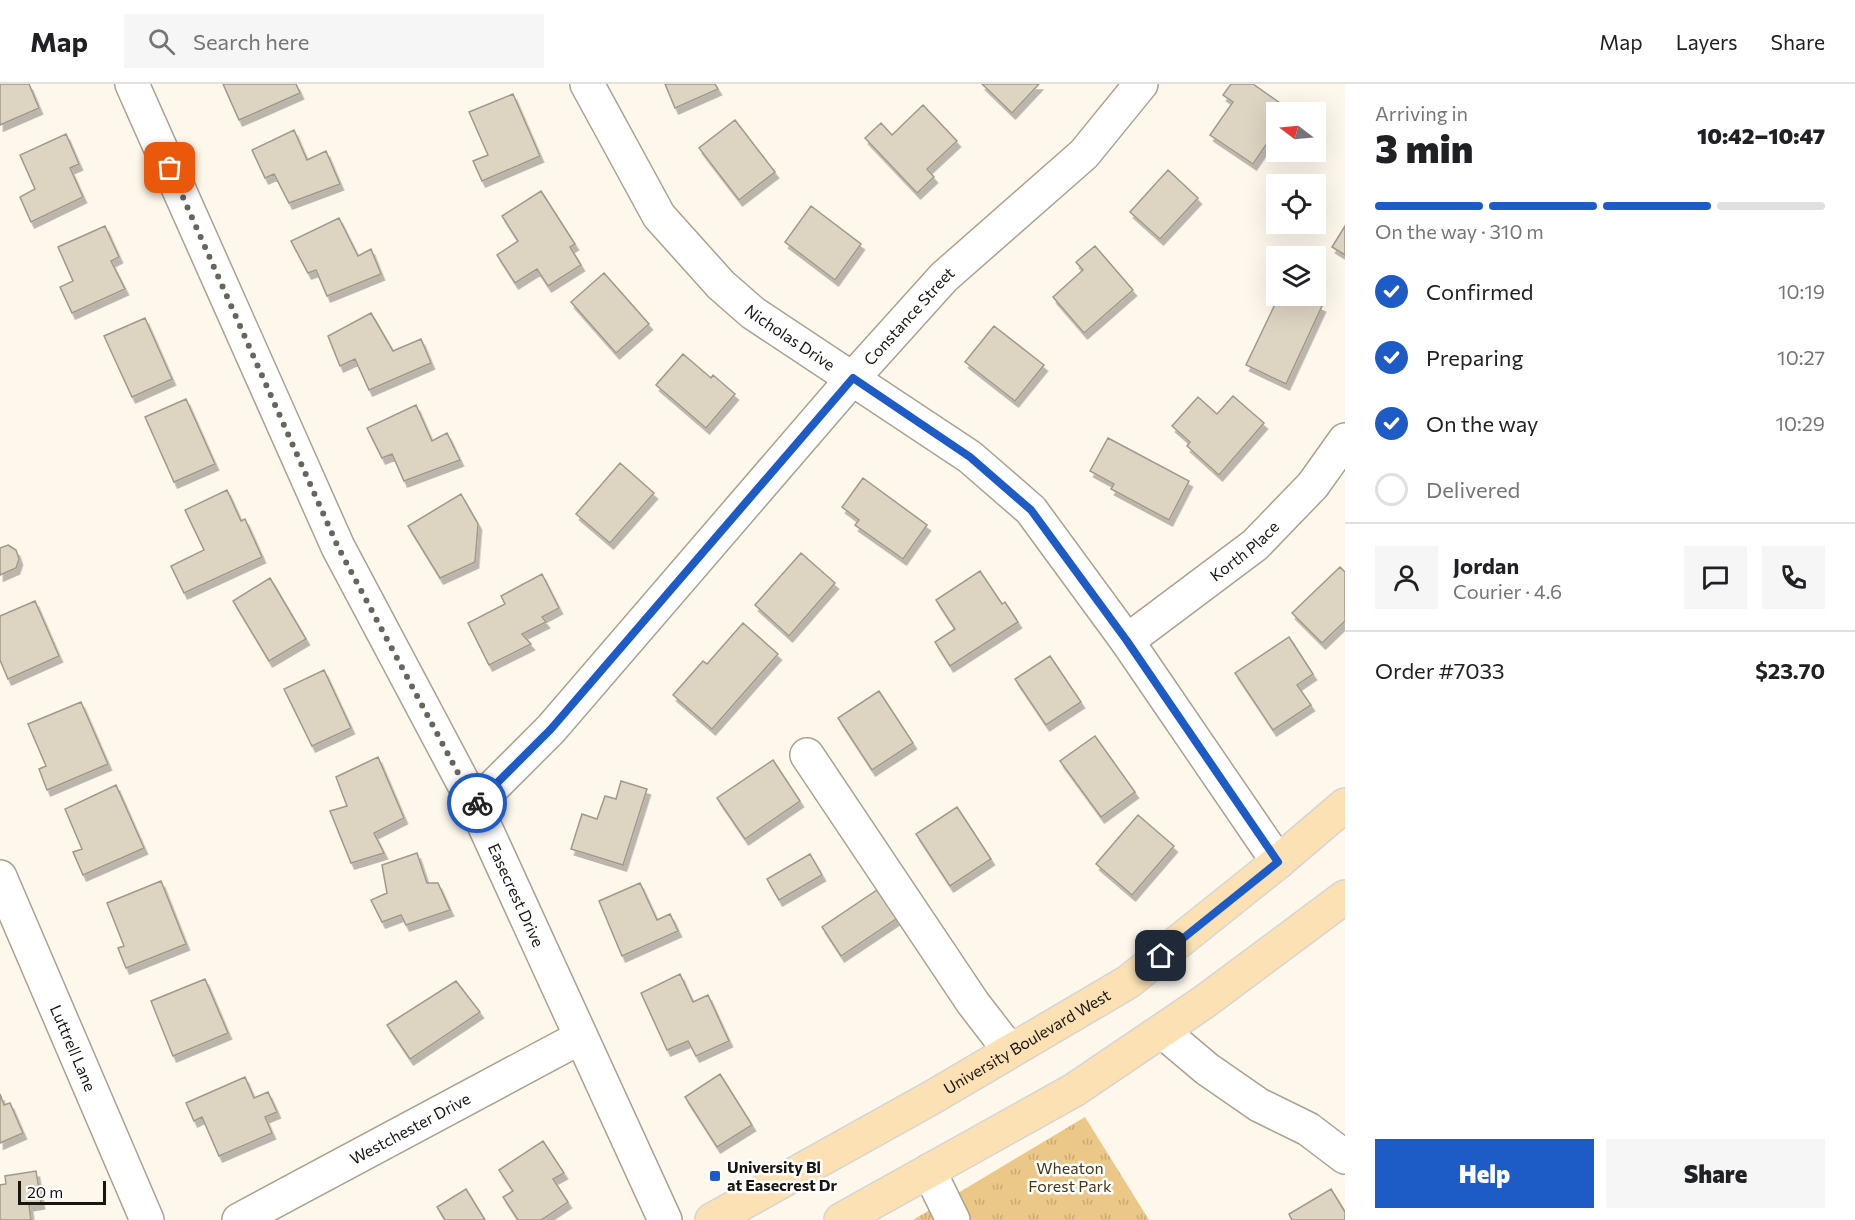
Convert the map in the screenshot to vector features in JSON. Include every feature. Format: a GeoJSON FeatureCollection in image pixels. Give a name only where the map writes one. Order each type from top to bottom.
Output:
{"type":"FeatureCollection","features":[{"type":"Feature","properties":{"kind":"main road","name":"University Boulevard West"},"geometry":{"type":"LineString","coordinates":[[712,1220],[931,1098],[1128,982],[1278,862],[1345,805]]}},
{"type":"Feature","properties":{"kind":"main road"},"geometry":{"type":"LineString","coordinates":[[841,1220],[1074,1090],[1204,1002],[1345,897]]}},
{"type":"Feature","properties":{"kind":"street","name":"Easecrest Drive"},"geometry":{"type":"LineString","coordinates":[[132,84],[338,547],[475,805],[666,1220]]}},
{"type":"Feature","properties":{"kind":"street","name":"Nicholas Drive"},"geometry":{"type":"LineString","coordinates":[[587,84],[659,216],[721,285],[753,313],[970,457],[1031,510],[1127,641],[1278,862]]}},
{"type":"Feature","properties":{"kind":"street","name":"Constance Street"},"geometry":{"type":"LineString","coordinates":[[475,805],[551,729],[853,378],[944,277],[1084,154],[1141,84]]}},
{"type":"Feature","properties":{"kind":"street","name":"Korth Place"},"geometry":{"type":"LineString","coordinates":[[1127,641],[1255,544],[1313,485],[1345,440]]}},
{"type":"Feature","properties":{"kind":"street"},"geometry":{"type":"LineString","coordinates":[[807,755],[973,1003],[1010,1051]]}},
{"type":"Feature","properties":{"kind":"street","name":"Luttrell Lane"},"geometry":{"type":"LineString","coordinates":[[0,877],[147,1220]]}},
{"type":"Feature","properties":{"kind":"street"},"geometry":{"type":"LineString","coordinates":[[1162,1030],[1207,1069],[1259,1105],[1308,1129],[1345,1157]]}},
{"type":"Feature","properties":{"kind":"street","name":"Westchester Drive"},"geometry":{"type":"LineString","coordinates":[[238,1220],[581,1038]]}},
{"type":"Feature","properties":{"kind":"street"},"geometry":{"type":"LineString","coordinates":[[929,1171],[953,1220]]}},
{"type":"Feature","properties":{"kind":"green space","name":"Wheaton Forest Park"},"geometry":{"type":"Polygon","coordinates":[[[1085,1117],[1149,1220],[913,1220],[1085,1117]]]}},
{"type":"Feature","properties":{"kind":"building"},"geometry":{"type":"Polygon","coordinates":[[[0,84],[29,84],[39,108],[0,125],[0,84]]]}},
{"type":"Feature","properties":{"kind":"building"},"geometry":{"type":"Polygon","coordinates":[[[223,84],[296,84],[300,93],[239,120],[223,84]]]}},
{"type":"Feature","properties":{"kind":"building"},"geometry":{"type":"Polygon","coordinates":[[[665,84],[715,84],[718,89],[675,108],[665,84]]]}},
{"type":"Feature","properties":{"kind":"building"},"geometry":{"type":"Polygon","coordinates":[[[982,84],[1039,84],[1012,113],[982,84]]]}},
{"type":"Feature","properties":{"kind":"building"},"geometry":{"type":"Polygon","coordinates":[[[1231,84],[1253,84],[1279,102],[1266,102],[1266,145],[1253,164],[1210,135],[1233,102],[1223,95],[1231,84]]]}},
{"type":"Feature","properties":{"kind":"building"},"geometry":{"type":"Polygon","coordinates":[[[513,94],[540,156],[482,181],[473,161],[488,155],[469,112],[513,94]]]}},
{"type":"Feature","properties":{"kind":"building"},"geometry":{"type":"Polygon","coordinates":[[[923,105],[957,141],[927,169],[934,177],[917,193],[865,138],[881,123],[892,135],[923,105]]]}},
{"type":"Feature","properties":{"kind":"building"},"geometry":{"type":"Polygon","coordinates":[[[735,120],[775,172],[739,200],[699,148],[735,120]]]}},
{"type":"Feature","properties":{"kind":"building"},"geometry":{"type":"Polygon","coordinates":[[[294,130],[307,160],[326,151],[340,184],[289,203],[274,174],[265,178],[252,150],[294,130]]]}},
{"type":"Feature","properties":{"kind":"building"},"geometry":{"type":"Polygon","coordinates":[[[66,134],[79,164],[70,168],[83,197],[31,222],[20,197],[35,189],[20,155],[66,134]]]}},
{"type":"Feature","properties":{"kind":"building"},"geometry":{"type":"Polygon","coordinates":[[[1168,170],[1198,198],[1160,239],[1130,212],[1168,170]]]}},
{"type":"Feature","properties":{"kind":"building"},"geometry":{"type":"Polygon","coordinates":[[[541,191],[575,244],[570,247],[581,265],[548,286],[537,269],[515,283],[497,255],[518,241],[502,216],[541,191]]]}},
{"type":"Feature","properties":{"kind":"building"},"geometry":{"type":"Polygon","coordinates":[[[811,206],[861,244],[835,280],[785,242],[811,206]]]}},
{"type":"Feature","properties":{"kind":"building"},"geometry":{"type":"Polygon","coordinates":[[[339,218],[358,256],[371,249],[381,274],[327,296],[316,270],[308,273],[291,241],[339,218]]]}},
{"type":"Feature","properties":{"kind":"building"},"geometry":{"type":"Polygon","coordinates":[[[105,226],[119,257],[111,261],[125,289],[72,313],[60,287],[73,281],[58,247],[105,226]]]}},
{"type":"Feature","properties":{"kind":"building"},"geometry":{"type":"Polygon","coordinates":[[[1345,226],[1345,255],[1332,247],[1345,226]]]}},
{"type":"Feature","properties":{"kind":"building"},"geometry":{"type":"Polygon","coordinates":[[[1095,246],[1133,290],[1084,333],[1053,297],[1083,270],[1076,262],[1095,246]]]}},
{"type":"Feature","properties":{"kind":"building"},"geometry":{"type":"Polygon","coordinates":[[[604,273],[649,324],[616,353],[571,302],[604,273]]]}},
{"type":"Feature","properties":{"kind":"building"},"geometry":{"type":"Polygon","coordinates":[[[1274,306],[1322,306],[1286,384],[1246,365],[1274,306]]]}},
{"type":"Feature","properties":{"kind":"building"},"geometry":{"type":"Polygon","coordinates":[[[371,313],[393,351],[421,339],[431,363],[369,390],[355,359],[340,366],[328,336],[371,313]]]}},
{"type":"Feature","properties":{"kind":"building"},"geometry":{"type":"Polygon","coordinates":[[[145,318],[172,379],[132,397],[104,336],[145,318]]]}},
{"type":"Feature","properties":{"kind":"building"},"geometry":{"type":"Polygon","coordinates":[[[994,326],[1044,365],[1015,401],[965,362],[994,326]]]}},
{"type":"Feature","properties":{"kind":"building"},"geometry":{"type":"Polygon","coordinates":[[[683,354],[711,378],[713,375],[735,394],[706,428],[656,385],[683,354]]]}},
{"type":"Feature","properties":{"kind":"building"},"geometry":{"type":"Polygon","coordinates":[[[1233,396],[1264,423],[1219,475],[1187,446],[1190,442],[1172,426],[1198,397],[1217,414],[1233,396]]]}},
{"type":"Feature","properties":{"kind":"building"},"geometry":{"type":"Polygon","coordinates":[[[186,399],[215,464],[174,482],[145,417],[186,399]]]}},
{"type":"Feature","properties":{"kind":"building"},"geometry":{"type":"Polygon","coordinates":[[[416,405],[432,441],[447,433],[460,460],[404,481],[392,454],[382,458],[367,428],[416,405]]]}},
{"type":"Feature","properties":{"kind":"building"},"geometry":{"type":"Polygon","coordinates":[[[1108,438],[1189,481],[1169,520],[1111,489],[1114,484],[1090,471],[1108,438]]]}},
{"type":"Feature","properties":{"kind":"building"},"geometry":{"type":"Polygon","coordinates":[[[620,463],[654,493],[610,543],[576,514],[620,463]]]}},
{"type":"Feature","properties":{"kind":"building"},"geometry":{"type":"Polygon","coordinates":[[[863,478],[927,525],[903,559],[855,525],[859,520],[842,507],[863,478]]]}},
{"type":"Feature","properties":{"kind":"building"},"geometry":{"type":"Polygon","coordinates":[[[227,490],[241,521],[245,519],[262,557],[184,593],[171,566],[204,550],[185,510],[227,490]]]}},
{"type":"Feature","properties":{"kind":"building"},"geometry":{"type":"Polygon","coordinates":[[[461,494],[478,524],[475,562],[440,578],[408,526],[461,494]]]}},
{"type":"Feature","properties":{"kind":"building"},"geometry":{"type":"Polygon","coordinates":[[[8,545],[16,550],[19,559],[16,568],[0,575],[0,548],[8,545]]]}},
{"type":"Feature","properties":{"kind":"building"},"geometry":{"type":"Polygon","coordinates":[[[801,553],[835,583],[789,636],[755,605],[801,553]]]}},
{"type":"Feature","properties":{"kind":"building"},"geometry":{"type":"Polygon","coordinates":[[[1340,567],[1345,572],[1345,621],[1322,643],[1292,613],[1340,567]]]}},
{"type":"Feature","properties":{"kind":"building"},"geometry":{"type":"Polygon","coordinates":[[[980,571],[1002,604],[1005,602],[1018,622],[950,666],[935,642],[955,629],[936,600],[980,571]]]}},
{"type":"Feature","properties":{"kind":"building"},"geometry":{"type":"Polygon","coordinates":[[[542,574],[559,608],[542,617],[546,622],[522,634],[531,644],[489,665],[468,623],[505,604],[501,596],[542,574]]]}},
{"type":"Feature","properties":{"kind":"building"},"geometry":{"type":"Polygon","coordinates":[[[270,578],[306,639],[269,661],[233,601],[270,578]]]}},
{"type":"Feature","properties":{"kind":"building"},"geometry":{"type":"Polygon","coordinates":[[[35,601],[59,656],[8,679],[0,660],[0,616],[35,601]]]}},
{"type":"Feature","properties":{"kind":"building"},"geometry":{"type":"Polygon","coordinates":[[[743,623],[778,654],[712,729],[673,695],[703,661],[707,664],[743,623]]]}},
{"type":"Feature","properties":{"kind":"building"},"geometry":{"type":"Polygon","coordinates":[[[1289,637],[1313,674],[1297,685],[1311,705],[1273,730],[1235,673],[1289,637]]]}},
{"type":"Feature","properties":{"kind":"building"},"geometry":{"type":"Polygon","coordinates":[[[1050,656],[1081,702],[1046,725],[1015,679],[1050,656]]]}},
{"type":"Feature","properties":{"kind":"building"},"geometry":{"type":"Polygon","coordinates":[[[324,670],[351,728],[312,746],[284,689],[324,670]]]}},
{"type":"Feature","properties":{"kind":"building"},"geometry":{"type":"Polygon","coordinates":[[[879,691],[913,743],[872,770],[838,718],[879,691]]]}},
{"type":"Feature","properties":{"kind":"building"},"geometry":{"type":"Polygon","coordinates":[[[81,702],[108,764],[47,790],[39,769],[46,766],[28,724],[81,702]]]}},
{"type":"Feature","properties":{"kind":"building"},"geometry":{"type":"Polygon","coordinates":[[[1095,736],[1135,792],[1101,817],[1060,761],[1095,736]]]}},
{"type":"Feature","properties":{"kind":"building"},"geometry":{"type":"Polygon","coordinates":[[[378,757],[404,818],[374,833],[384,853],[351,863],[330,811],[347,806],[336,777],[378,757]]]}},
{"type":"Feature","properties":{"kind":"building"},"geometry":{"type":"Polygon","coordinates":[[[773,760],[800,801],[745,839],[717,798],[773,760]]]}},
{"type":"Feature","properties":{"kind":"building"},"geometry":{"type":"Polygon","coordinates":[[[621,781],[647,789],[623,865],[571,849],[582,814],[597,819],[605,796],[616,799],[621,781]]]}},
{"type":"Feature","properties":{"kind":"building"},"geometry":{"type":"Polygon","coordinates":[[[116,785],[144,848],[83,875],[73,852],[82,849],[65,809],[116,785]]]}},
{"type":"Feature","properties":{"kind":"building"},"geometry":{"type":"Polygon","coordinates":[[[957,807],[991,859],[950,886],[916,834],[957,807]]]}},
{"type":"Feature","properties":{"kind":"building"},"geometry":{"type":"Polygon","coordinates":[[[1138,815],[1174,846],[1132,895],[1096,864],[1138,815]]]}},
{"type":"Feature","properties":{"kind":"building"},"geometry":{"type":"Polygon","coordinates":[[[417,853],[427,883],[438,883],[450,910],[406,925],[401,915],[382,922],[371,900],[387,893],[382,865],[417,853]]]}},
{"type":"Feature","properties":{"kind":"building"},"geometry":{"type":"Polygon","coordinates":[[[810,854],[822,875],[779,900],[767,879],[810,854]]]}},
{"type":"Feature","properties":{"kind":"building"},"geometry":{"type":"Polygon","coordinates":[[[161,881],[186,944],[126,968],[118,948],[124,946],[107,903],[161,881]]]}},
{"type":"Feature","properties":{"kind":"building"},"geometry":{"type":"Polygon","coordinates":[[[640,883],[657,920],[670,914],[678,931],[622,956],[599,901],[640,883]]]}},
{"type":"Feature","properties":{"kind":"building"},"geometry":{"type":"Polygon","coordinates":[[[880,888],[899,917],[841,956],[822,927],[880,888]]]}},
{"type":"Feature","properties":{"kind":"building"},"geometry":{"type":"Polygon","coordinates":[[[680,974],[693,1002],[708,995],[729,1041],[696,1056],[688,1041],[667,1050],[641,993],[680,974]]]}},
{"type":"Feature","properties":{"kind":"building"},"geometry":{"type":"Polygon","coordinates":[[[205,979],[228,1033],[173,1056],[151,1001],[205,979]]]}},
{"type":"Feature","properties":{"kind":"building"},"geometry":{"type":"Polygon","coordinates":[[[456,981],[480,1012],[410,1059],[387,1025],[456,981]]]}},
{"type":"Feature","properties":{"kind":"building"},"geometry":{"type":"Polygon","coordinates":[[[720,1074],[752,1125],[717,1147],[685,1097],[720,1074]]]}},
{"type":"Feature","properties":{"kind":"building"},"geometry":{"type":"Polygon","coordinates":[[[245,1077],[254,1098],[268,1092],[277,1112],[265,1117],[272,1133],[219,1156],[202,1117],[194,1121],[186,1103],[245,1077]]]}},
{"type":"Feature","properties":{"kind":"building"},"geometry":{"type":"Polygon","coordinates":[[[0,1094],[4,1105],[10,1103],[23,1133],[0,1143],[0,1094]]]}},
{"type":"Feature","properties":{"kind":"building"},"geometry":{"type":"Polygon","coordinates":[[[543,1141],[564,1173],[553,1179],[568,1202],[541,1220],[518,1220],[503,1197],[513,1191],[499,1170],[543,1141]]]}},
{"type":"Feature","properties":{"kind":"building"},"geometry":{"type":"Polygon","coordinates":[[[36,1171],[41,1203],[29,1205],[31,1220],[0,1220],[0,1185],[6,1184],[5,1176],[36,1171]]]}},
{"type":"Feature","properties":{"kind":"building"},"geometry":{"type":"Polygon","coordinates":[[[466,1189],[485,1220],[445,1220],[437,1207],[466,1189]]]}},
{"type":"Feature","properties":{"kind":"building"},"geometry":{"type":"Polygon","coordinates":[[[1331,1189],[1345,1212],[1345,1220],[1292,1220],[1289,1214],[1331,1189]]]}},
{"type":"Feature","properties":{"kind":"way so far"},"geometry":{"type":"LineString","coordinates":[[170,168],[338,547],[475,805],[477,803]]}},
{"type":"Feature","properties":{"kind":"place","name":"University Bl at Easecrest Dr"},"geometry":{"type":"Point","coordinates":[715,1176]}},
{"type":"Feature","properties":{"kind":"route"},"geometry":{"type":"LineString","coordinates":[[477,803],[551,729],[853,378],[970,457],[1031,510],[1127,641],[1278,862],[1161,956]]}}]}
